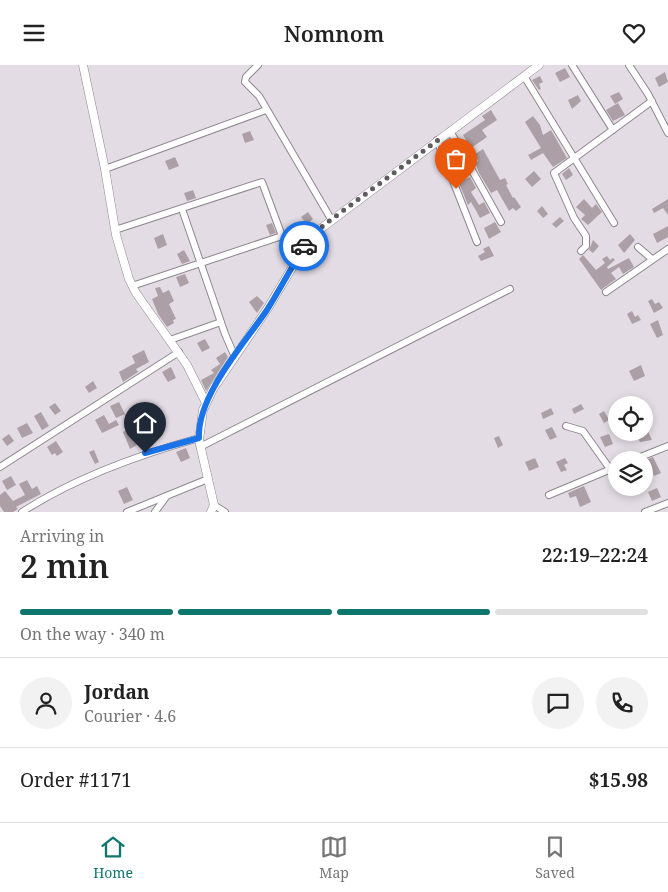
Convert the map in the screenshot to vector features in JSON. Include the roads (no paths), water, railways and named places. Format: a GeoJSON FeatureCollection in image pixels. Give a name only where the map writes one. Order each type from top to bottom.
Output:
{"type":"FeatureCollection","features":[{"type":"Feature","properties":{"kind":"street"},"geometry":{"type":"LineString","coordinates":[[83,65],[105,169],[115,230],[132,286],[179,353],[197,382],[206,403]]}},
{"type":"Feature","properties":{"kind":"street"},"geometry":{"type":"LineString","coordinates":[[258,65],[246,77],[245,82],[259,96],[332,219]]}},
{"type":"Feature","properties":{"kind":"street"},"geometry":{"type":"LineString","coordinates":[[225,512],[212,508],[208,479],[200,447],[201,418],[206,403],[268,308],[310,236],[539,65]]}},
{"type":"Feature","properties":{"kind":"street"},"geometry":{"type":"LineString","coordinates":[[572,65],[613,131]]}},
{"type":"Feature","properties":{"kind":"street"},"geometry":{"type":"LineString","coordinates":[[630,65],[652,101],[668,133]]}},
{"type":"Feature","properties":{"kind":"street"},"geometry":{"type":"LineString","coordinates":[[524,76],[614,223]]}},
{"type":"Feature","properties":{"kind":"street"},"geometry":{"type":"LineString","coordinates":[[581,251],[586,246],[586,237],[554,173],[652,101]]}},
{"type":"Feature","properties":{"kind":"street"},"geometry":{"type":"LineString","coordinates":[[105,169],[266,110]]}},
{"type":"Feature","properties":{"kind":"street"},"geometry":{"type":"LineString","coordinates":[[450,131],[501,222]]}},
{"type":"Feature","properties":{"kind":"street"},"geometry":{"type":"LineString","coordinates":[[438,140],[477,242]]}},
{"type":"Feature","properties":{"kind":"street"},"geometry":{"type":"LineString","coordinates":[[115,230],[262,181],[282,236],[295,262]]}},
{"type":"Feature","properties":{"kind":"street"},"geometry":{"type":"LineString","coordinates":[[182,209],[220,322],[235,357]]}},
{"type":"Feature","properties":{"kind":"street"},"geometry":{"type":"LineString","coordinates":[[132,286],[282,236]]}},
{"type":"Feature","properties":{"kind":"street"},"geometry":{"type":"LineString","coordinates":[[638,247],[652,259]]}},
{"type":"Feature","properties":{"kind":"street"},"geometry":{"type":"LineString","coordinates":[[606,292],[668,249]]}},
{"type":"Feature","properties":{"kind":"street"},"geometry":{"type":"LineString","coordinates":[[200,447],[510,289]]}},
{"type":"Feature","properties":{"kind":"street"},"geometry":{"type":"LineString","coordinates":[[170,339],[220,322]]}},
{"type":"Feature","properties":{"kind":"street"},"geometry":{"type":"LineString","coordinates":[[0,467],[179,353]]}},
{"type":"Feature","properties":{"kind":"street"},"geometry":{"type":"LineString","coordinates":[[566,426],[583,431],[608,462]]}},
{"type":"Feature","properties":{"kind":"street"},"geometry":{"type":"LineString","coordinates":[[25,511],[58,491],[145,453],[199,438]]}},
{"type":"Feature","properties":{"kind":"street"},"geometry":{"type":"LineString","coordinates":[[653,452],[668,446]]}},
{"type":"Feature","properties":{"kind":"street"},"geometry":{"type":"LineString","coordinates":[[549,495],[608,470]]}},
{"type":"Feature","properties":{"kind":"street"},"geometry":{"type":"LineString","coordinates":[[126,512],[208,479]]}},
{"type":"Feature","properties":{"kind":"street"},"geometry":{"type":"LineString","coordinates":[[156,512],[167,496]]}},
{"type":"Feature","properties":{"kind":"street"},"geometry":{"type":"LineString","coordinates":[[645,512],[668,503]]}}]}
